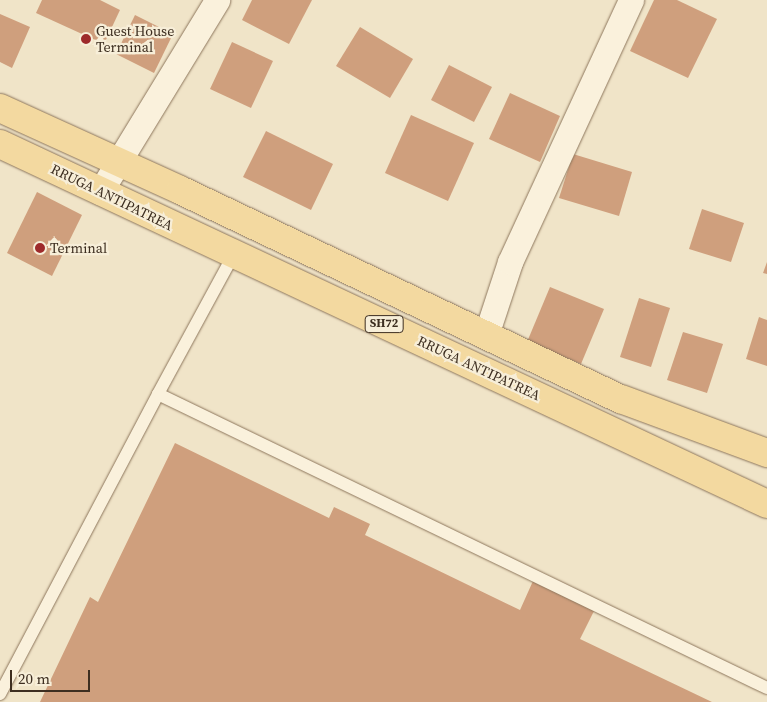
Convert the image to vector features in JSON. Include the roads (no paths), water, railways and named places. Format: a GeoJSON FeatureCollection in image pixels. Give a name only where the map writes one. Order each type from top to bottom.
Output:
{"type":"FeatureCollection","features":[{"type":"Feature","properties":{"kind":"main road","name":"SH72"},"geometry":{"type":"LineString","coordinates":[[0,108],[621,399],[767,454]]}},
{"type":"Feature","properties":{"kind":"main road","name":"RRUGA ANTIPATREA"},"geometry":{"type":"LineString","coordinates":[[0,144],[767,504]]}},
{"type":"Feature","properties":{"kind":"main road"},"geometry":{"type":"LineString","coordinates":[[608,429],[621,399]]}},
{"type":"Feature","properties":{"kind":"street"},"geometry":{"type":"LineString","coordinates":[[100,192],[217,0]]}},
{"type":"Feature","properties":{"kind":"street"},"geometry":{"type":"LineString","coordinates":[[486,335],[510,262],[631,0]]}},
{"type":"Feature","properties":{"kind":"lane"},"geometry":{"type":"LineString","coordinates":[[0,694],[234,254]]}},
{"type":"Feature","properties":{"kind":"lane"},"geometry":{"type":"LineString","coordinates":[[158,394],[767,688]]}},
{"type":"Feature","properties":{"kind":"place","name":"Guest House Terminal"},"geometry":{"type":"Point","coordinates":[86,39]}},
{"type":"Feature","properties":{"kind":"place","name":"Terminal"},"geometry":{"type":"Point","coordinates":[40,248]}}]}
